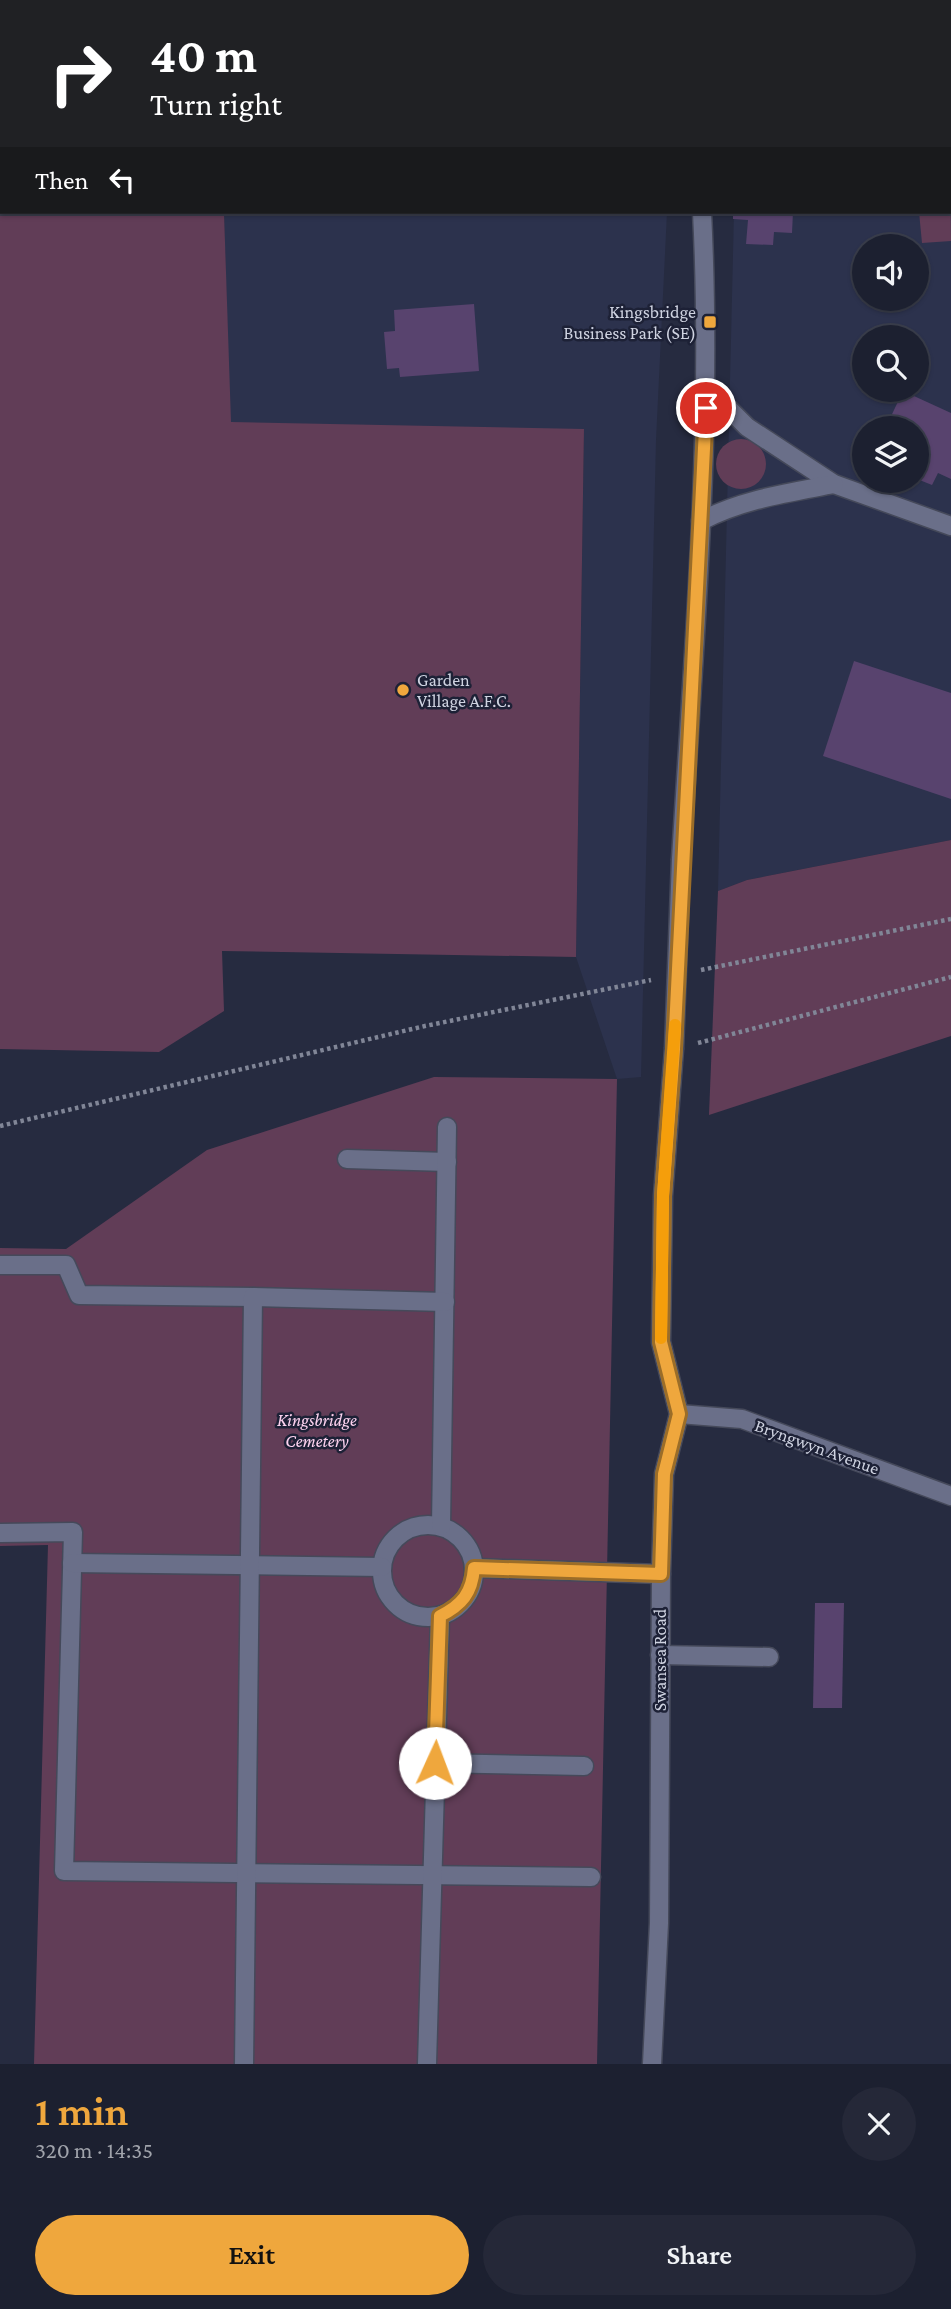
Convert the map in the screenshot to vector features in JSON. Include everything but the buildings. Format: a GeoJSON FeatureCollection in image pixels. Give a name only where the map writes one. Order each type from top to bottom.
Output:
{"type":"FeatureCollection","features":[{"type":"Feature","properties":{"kind":"main road","name":"Swansea Road"},"geometry":{"type":"LineString","coordinates":[[652,2064],[659,1923],[664,1474],[679,1414],[661,1342],[663,1196],[674,1049],[681,859],[701,522],[706,386],[702,214]]}},
{"type":"Feature","properties":{"kind":"main road"},"geometry":{"type":"LineString","coordinates":[[706,386],[747,427],[834,484],[951,526]]}},
{"type":"Feature","properties":{"kind":"main road"},"geometry":{"type":"LineString","coordinates":[[701,522],[726,508],[751,500],[834,484]]}},
{"type":"Feature","properties":{"kind":"main road"},"geometry":{"type":"LineString","coordinates":[[441,1526],[447,1127]]}},
{"type":"Feature","properties":{"kind":"main road"},"geometry":{"type":"LineString","coordinates":[[347,1160],[447,1162]]}},
{"type":"Feature","properties":{"kind":"main road"},"geometry":{"type":"LineString","coordinates":[[0,1265],[66,1265],[79,1294],[444,1302]]}},
{"type":"Feature","properties":{"kind":"main road"},"geometry":{"type":"LineString","coordinates":[[244,2064],[253,1297]]}},
{"type":"Feature","properties":{"kind":"main road","name":"Bryngwyn Avenue"},"geometry":{"type":"LineString","coordinates":[[679,1414],[742,1419],[951,1496]]}},
{"type":"Feature","properties":{"kind":"main road"},"geometry":{"type":"LineString","coordinates":[[425,1524],[441,1526],[464,1542],[474,1568],[468,1595],[457,1607],[440,1616],[411,1614],[397,1605],[387,1592],[382,1567],[388,1547],[395,1537],[409,1528],[425,1524]]}},
{"type":"Feature","properties":{"kind":"main road"},"geometry":{"type":"LineString","coordinates":[[0,1533],[73,1532],[64,1871],[591,1878]]}},
{"type":"Feature","properties":{"kind":"main road"},"geometry":{"type":"LineString","coordinates":[[72,1563],[382,1567]]}},
{"type":"Feature","properties":{"kind":"main road"},"geometry":{"type":"LineString","coordinates":[[474,1568],[661,1574]]}},
{"type":"Feature","properties":{"kind":"main road"},"geometry":{"type":"LineString","coordinates":[[427,2064],[440,1616]]}},
{"type":"Feature","properties":{"kind":"main road"},"geometry":{"type":"LineString","coordinates":[[660,1655],[769,1657]]}},
{"type":"Feature","properties":{"kind":"main road"},"geometry":{"type":"LineString","coordinates":[[435,1763],[584,1766]]}},
{"type":"Feature","properties":{"kind":"path"},"geometry":{"type":"LineString","coordinates":[[695,971],[951,919]]}},
{"type":"Feature","properties":{"kind":"path"},"geometry":{"type":"LineString","coordinates":[[674,1049],[951,977]]}},
{"type":"Feature","properties":{"kind":"path"},"geometry":{"type":"LineString","coordinates":[[0,1126],[425,1026],[654,979]]}},
{"type":"Feature","properties":{"kind":"shaded area"},"geometry":{"type":"Polygon","coordinates":[[[224,214],[667,214],[656,440],[641,1077],[617,1079],[576,957],[584,430],[230,423],[224,214]]]}},
{"type":"Feature","properties":{"kind":"shaded area"},"geometry":{"type":"Polygon","coordinates":[[[734,214],[951,214],[951,840],[747,880],[718,891],[734,214]]]}},
{"type":"Feature","properties":{"kind":"green space"},"geometry":{"type":"Polygon","coordinates":[[[0,214],[224,214],[231,422],[584,429],[576,957],[222,951],[224,1011],[159,1052],[0,1049],[0,214]]]}},
{"type":"Feature","properties":{"kind":"green space"},"geometry":{"type":"Polygon","coordinates":[[[919,214],[951,214],[951,241],[929,243],[929,234],[921,234],[919,214]]]}},
{"type":"Feature","properties":{"kind":"green space"},"geometry":{"type":"Polygon","coordinates":[[[741,439],[758,447],[766,464],[758,481],[741,489],[724,481],[716,464],[724,447],[741,439]]]}},
{"type":"Feature","properties":{"kind":"green space"},"geometry":{"type":"Polygon","coordinates":[[[951,840],[951,1036],[709,1115],[718,891],[747,880],[951,840]]]}},
{"type":"Feature","properties":{"kind":"green space","name":"Kingsbridge Cemetery"},"geometry":{"type":"Polygon","coordinates":[[[434,1077],[617,1079],[597,2064],[34,2064],[48,1545],[0,1546],[0,1248],[66,1249],[207,1150],[434,1077]]]}},
{"type":"Feature","properties":{"kind":"slow traffic"},"geometry":{"type":"LineString","coordinates":[[661,1338],[663,1196],[675,1025]]}},
{"type":"Feature","properties":{"kind":"place","name":"Kingsbridge Business Park (SE)"},"geometry":{"type":"Point","coordinates":[710,322]}},
{"type":"Feature","properties":{"kind":"place","name":"Garden Village A.F.C."},"geometry":{"type":"Point","coordinates":[403,690]}},
{"type":"Feature","properties":{"kind":"route"},"geometry":{"type":"LineString","coordinates":[[435,1763],[440,1616],[457,1607],[468,1595],[473,1585],[474,1568],[661,1574],[664,1474],[679,1414],[661,1342],[663,1196],[674,1049],[681,859],[706,408]]}}]}
